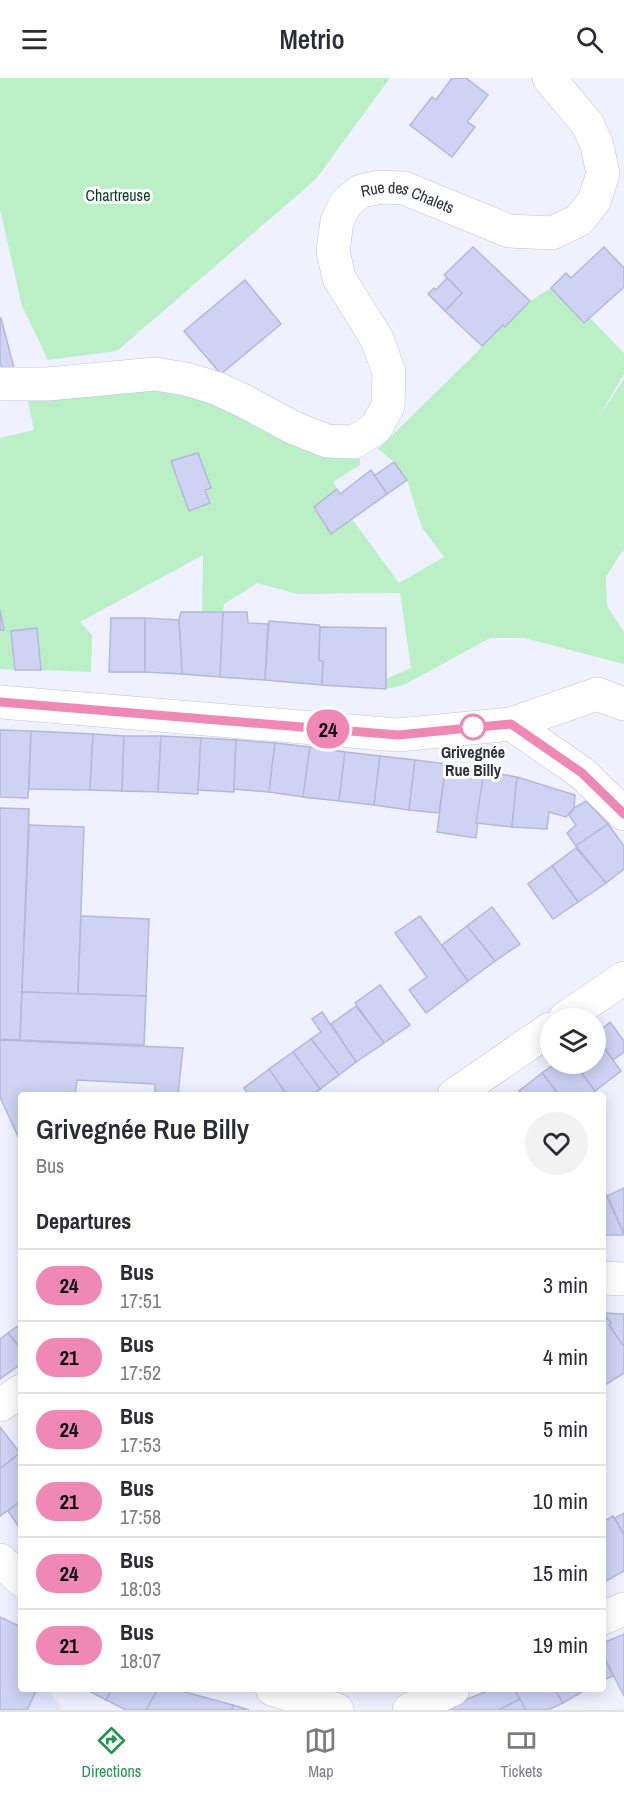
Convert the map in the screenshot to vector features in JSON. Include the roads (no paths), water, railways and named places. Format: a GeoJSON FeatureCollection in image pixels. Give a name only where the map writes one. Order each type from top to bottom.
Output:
{"type":"FeatureCollection","features":[{"type":"Feature","properties":{"kind":"street","name":"Rue des Chalets"},"geometry":{"type":"LineString","coordinates":[[0,384],[48,384],[155,374],[186,379],[216,388],[294,428],[327,441],[354,442],[376,428],[388,406],[388,372],[377,339],[339,278],[333,251],[337,221],[346,202],[361,191],[381,187],[404,189],[509,231],[552,233],[579,220],[594,201],[603,174],[597,145],[588,125],[549,78]]}},
{"type":"Feature","properties":{"kind":"street"},"geometry":{"type":"LineString","coordinates":[[0,702],[398,735],[511,724],[597,694],[624,704]]}},
{"type":"Feature","properties":{"kind":"street"},"geometry":{"type":"LineString","coordinates":[[511,724],[582,773],[624,814]]}},
{"type":"Feature","properties":{"kind":"street"},"geometry":{"type":"LineString","coordinates":[[580,1008],[624,978]]}},
{"type":"Feature","properties":{"kind":"street"},"geometry":{"type":"LineString","coordinates":[[458,1092],[540,1036]]}},
{"type":"Feature","properties":{"kind":"street"},"geometry":{"type":"LineString","coordinates":[[606,1278],[624,1279]]}},
{"type":"Feature","properties":{"kind":"street"},"geometry":{"type":"LineString","coordinates":[[0,1405],[18,1393]]}},
{"type":"Feature","properties":{"kind":"street"},"geometry":{"type":"LineString","coordinates":[[0,1560],[18,1577]]}},
{"type":"Feature","properties":{"kind":"street"},"geometry":{"type":"LineString","coordinates":[[606,1617],[624,1609]]}},
{"type":"Feature","properties":{"kind":"street"},"geometry":{"type":"LineString","coordinates":[[281,1692],[337,1710]]}},
{"type":"Feature","properties":{"kind":"street"},"geometry":{"type":"LineString","coordinates":[[409,1710],[447,1692]]}},
{"type":"Feature","properties":{"kind":"place","name":"Grivegnée Rue Billy"},"geometry":{"type":"Point","coordinates":[473,727]}},
{"type":"Feature","properties":{"kind":"park label","name":"Chartreuse"},"geometry":{"type":"Point","coordinates":[118,195]}}]}
